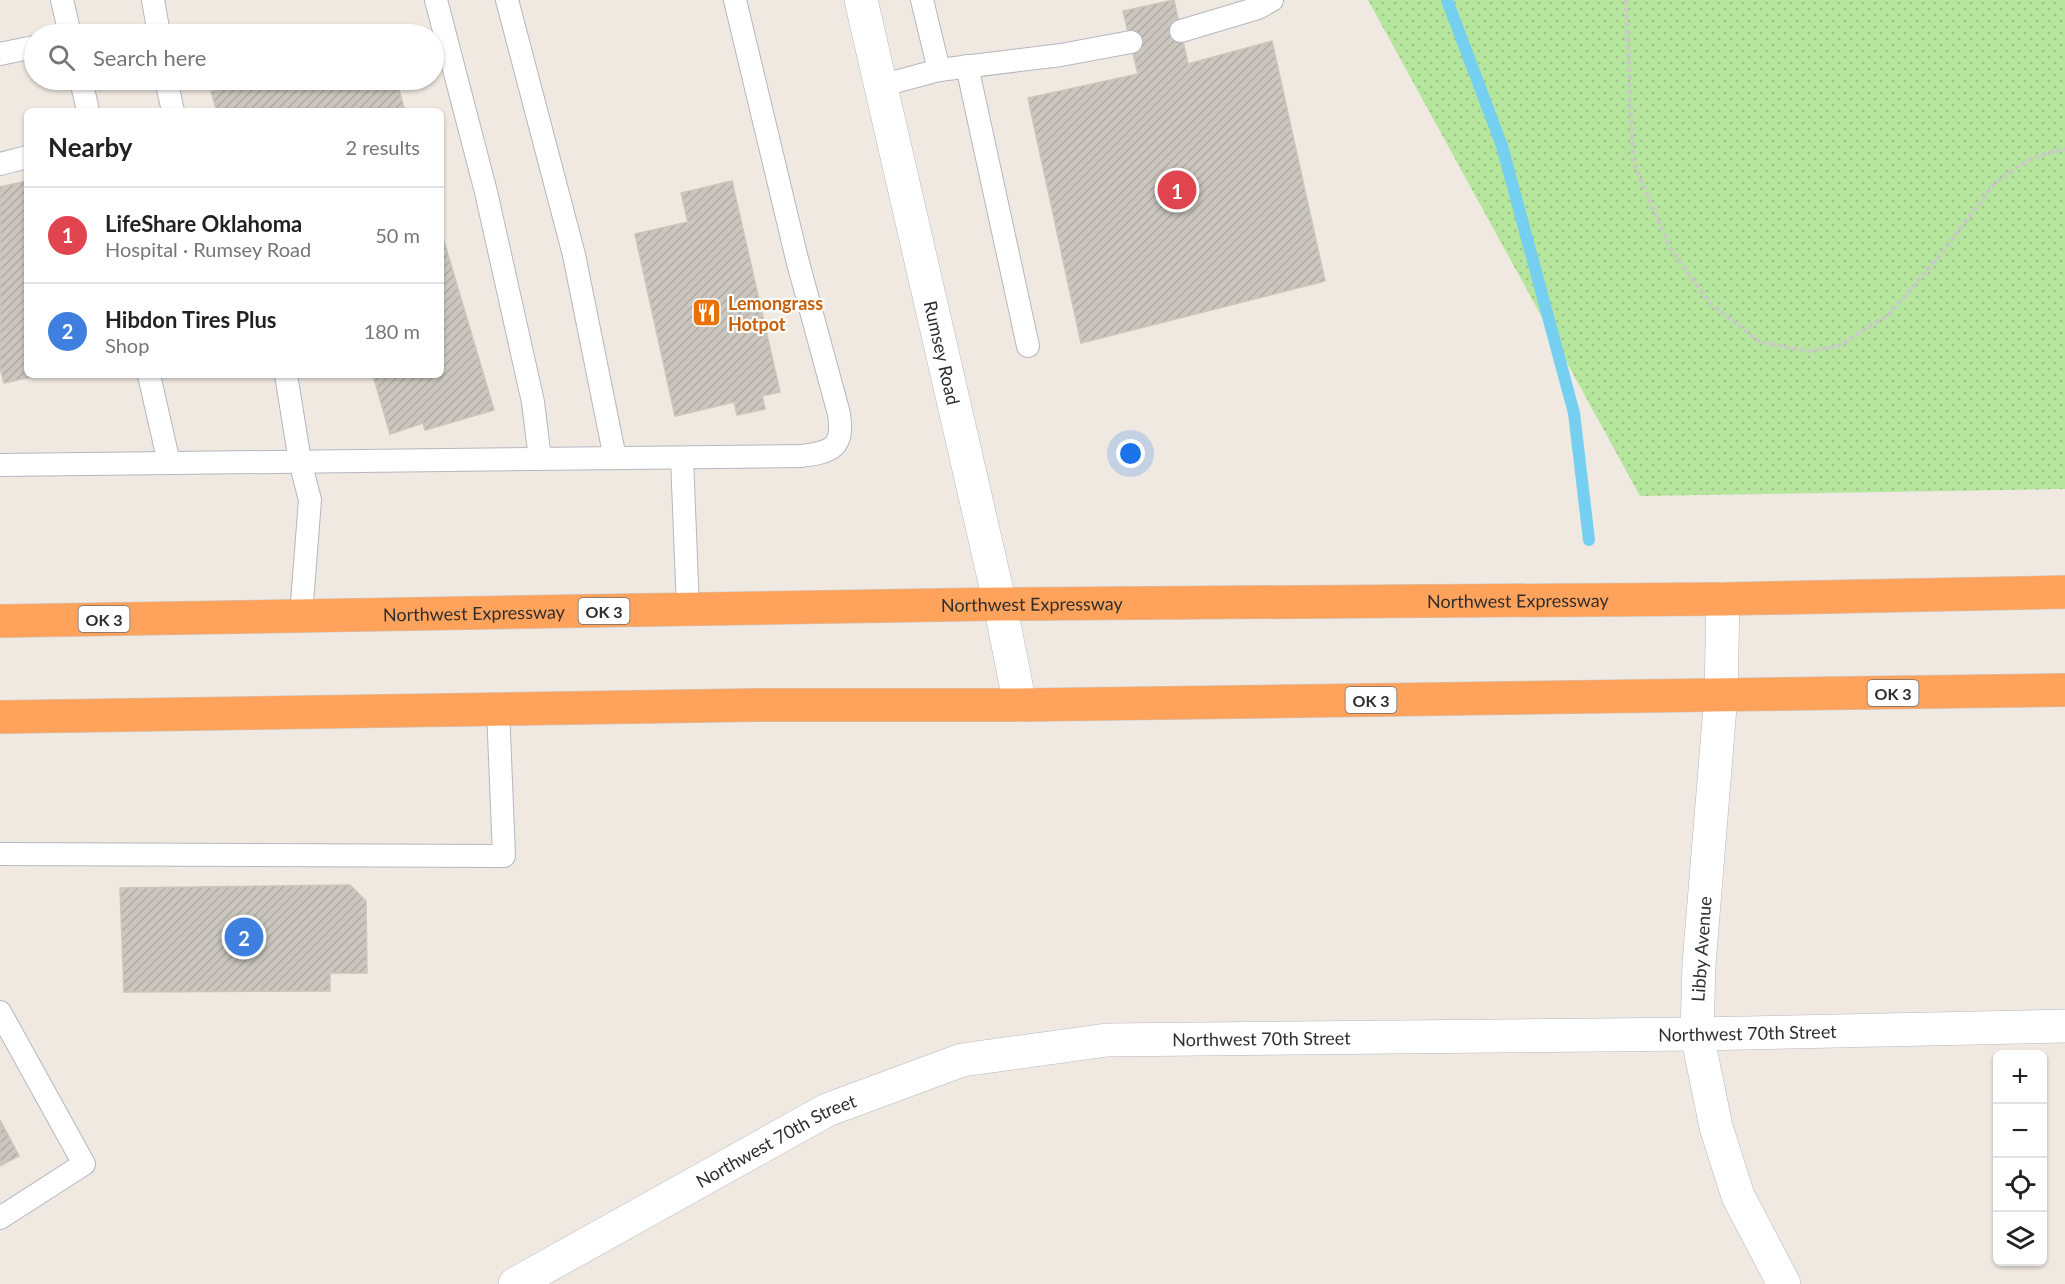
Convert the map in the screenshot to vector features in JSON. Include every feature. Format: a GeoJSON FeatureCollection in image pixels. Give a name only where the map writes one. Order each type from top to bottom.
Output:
{"type":"FeatureCollection","features":[{"type":"Feature","properties":{"kind":"highway","name":"Northwest Expressway"},"geometry":{"type":"LineString","coordinates":[[0,621],[1000,604],[1723,599],[2065,592]]}},
{"type":"Feature","properties":{"kind":"highway","name":"OK 3"},"geometry":{"type":"LineString","coordinates":[[0,717],[758,705],[1020,705],[2065,690]]}},
{"type":"Feature","properties":{"kind":"street","name":"Rumsey Road"},"geometry":{"type":"LineString","coordinates":[[861,0],[1000,604],[1020,705]]}},
{"type":"Feature","properties":{"kind":"street","name":"Libby Avenue"},"geometry":{"type":"LineString","coordinates":[[1723,599],[1721,696],[1699,964],[1696,1034],[1716,1127],[1738,1196],[1784,1284]]}},
{"type":"Feature","properties":{"kind":"street","name":"Northwest 70th Street"},"geometry":{"type":"LineString","coordinates":[[514,1284],[827,1110],[962,1060],[1107,1040],[1696,1034],[2065,1026]]}},
{"type":"Feature","properties":{"kind":"lane"},"geometry":{"type":"LineString","coordinates":[[62,0],[68,24]]}},
{"type":"Feature","properties":{"kind":"lane"},"geometry":{"type":"LineString","coordinates":[[153,0],[157,24]]}},
{"type":"Feature","properties":{"kind":"lane"},"geometry":{"type":"LineString","coordinates":[[436,0],[442,24]]}},
{"type":"Feature","properties":{"kind":"lane"},"geometry":{"type":"LineString","coordinates":[[507,0],[574,255],[615,458]]}},
{"type":"Feature","properties":{"kind":"lane"},"geometry":{"type":"LineString","coordinates":[[0,465],[801,456],[820,453],[835,446],[842,432],[839,414],[797,259],[735,0]]}},
{"type":"Feature","properties":{"kind":"lane"},"geometry":{"type":"LineString","coordinates":[[922,0],[939,70]]}},
{"type":"Feature","properties":{"kind":"lane"},"geometry":{"type":"LineString","coordinates":[[1181,30],[1258,8],[1272,0]]}},
{"type":"Feature","properties":{"kind":"lane"},"geometry":{"type":"LineString","coordinates":[[444,31],[486,192],[534,402],[540,459]]}},
{"type":"Feature","properties":{"kind":"lane"},"geometry":{"type":"LineString","coordinates":[[880,86],[939,70],[1061,55],[1131,42]]}},
{"type":"Feature","properties":{"kind":"lane"},"geometry":{"type":"LineString","coordinates":[[0,54],[24,49]]}},
{"type":"Feature","properties":{"kind":"lane"},"geometry":{"type":"LineString","coordinates":[[966,66],[1028,346]]}},
{"type":"Feature","properties":{"kind":"lane"},"geometry":{"type":"LineString","coordinates":[[83,90],[87,108]]}},
{"type":"Feature","properties":{"kind":"lane"},"geometry":{"type":"LineString","coordinates":[[168,90],[171,108]]}},
{"type":"Feature","properties":{"kind":"lane"},"geometry":{"type":"LineString","coordinates":[[0,164],[24,158]]}},
{"type":"Feature","properties":{"kind":"lane"},"geometry":{"type":"LineString","coordinates":[[150,378],[169,463]]}},
{"type":"Feature","properties":{"kind":"lane"},"geometry":{"type":"LineString","coordinates":[[286,378],[300,461],[310,500],[301,615]]}},
{"type":"Feature","properties":{"kind":"lane"},"geometry":{"type":"LineString","coordinates":[[682,458],[688,609]]}},
{"type":"Feature","properties":{"kind":"lane"},"geometry":{"type":"LineString","coordinates":[[0,854],[504,856],[498,709]]}},
{"type":"Feature","properties":{"kind":"lane"},"geometry":{"type":"LineString","coordinates":[[0,1012],[84,1164],[0,1218]]}},
{"type":"Feature","properties":{"kind":"path"},"geometry":{"type":"LineString","coordinates":[[1626,0],[1634,161],[1670,248],[1711,304],[1760,342],[1808,351],[1838,346],[1888,315],[1938,258],[1994,184],[2018,166],[2041,155],[2065,149]]}},
{"type":"Feature","properties":{"kind":"green space"},"geometry":{"type":"Polygon","coordinates":[[[1368,0],[2065,0],[2065,489],[1640,496],[1368,0]]]}},
{"type":"Feature","properties":{"kind":"building"},"geometry":{"type":"Polygon","coordinates":[[[1174,0],[1188,64],[1272,41],[1325,281],[1081,343],[1028,98],[1138,74],[1123,11],[1174,0]]]}},
{"type":"Feature","properties":{"kind":"building"},"geometry":{"type":"Polygon","coordinates":[[[218,90],[399,90],[404,108],[216,108],[211,92],[218,90]]]}},
{"type":"Feature","properties":{"kind":"building","name":"Lemongrass Hotpot"},"geometry":{"type":"Polygon","coordinates":[[[732,181],[780,392],[762,396],[765,409],[737,415],[734,402],[675,416],[635,234],[688,222],[681,193],[732,181]]]}},
{"type":"Feature","properties":{"kind":"building"},"geometry":{"type":"Polygon","coordinates":[[[24,182],[24,378],[26,378],[4,383],[0,367],[0,187],[24,182]]]}},
{"type":"Feature","properties":{"kind":"building"},"geometry":{"type":"Polygon","coordinates":[[[444,241],[494,410],[425,430],[423,423],[390,434],[374,378],[444,378],[444,241]]]}},
{"type":"Feature","properties":{"kind":"building"},"geometry":{"type":"Polygon","coordinates":[[[350,885],[366,901],[367,973],[330,973],[330,991],[124,992],[120,888],[350,885]]]}},
{"type":"Feature","properties":{"kind":"building"},"geometry":{"type":"Polygon","coordinates":[[[0,1120],[19,1156],[0,1166],[0,1120]]]}},
{"type":"Feature","properties":{"kind":"waterway"},"geometry":{"type":"LineString","coordinates":[[1447,0],[1502,146],[1574,413],[1589,540]]}},
{"type":"Feature","properties":{"kind":"place","name":"LifeShare Oklahoma"},"geometry":{"type":"Point","coordinates":[1177,190]}},
{"type":"Feature","properties":{"kind":"place","name":"Lemongrass Hotpot"},"geometry":{"type":"Point","coordinates":[707,313]}},
{"type":"Feature","properties":{"kind":"place","name":"Hibdon Tires Plus"},"geometry":{"type":"Point","coordinates":[244,937]}}]}
